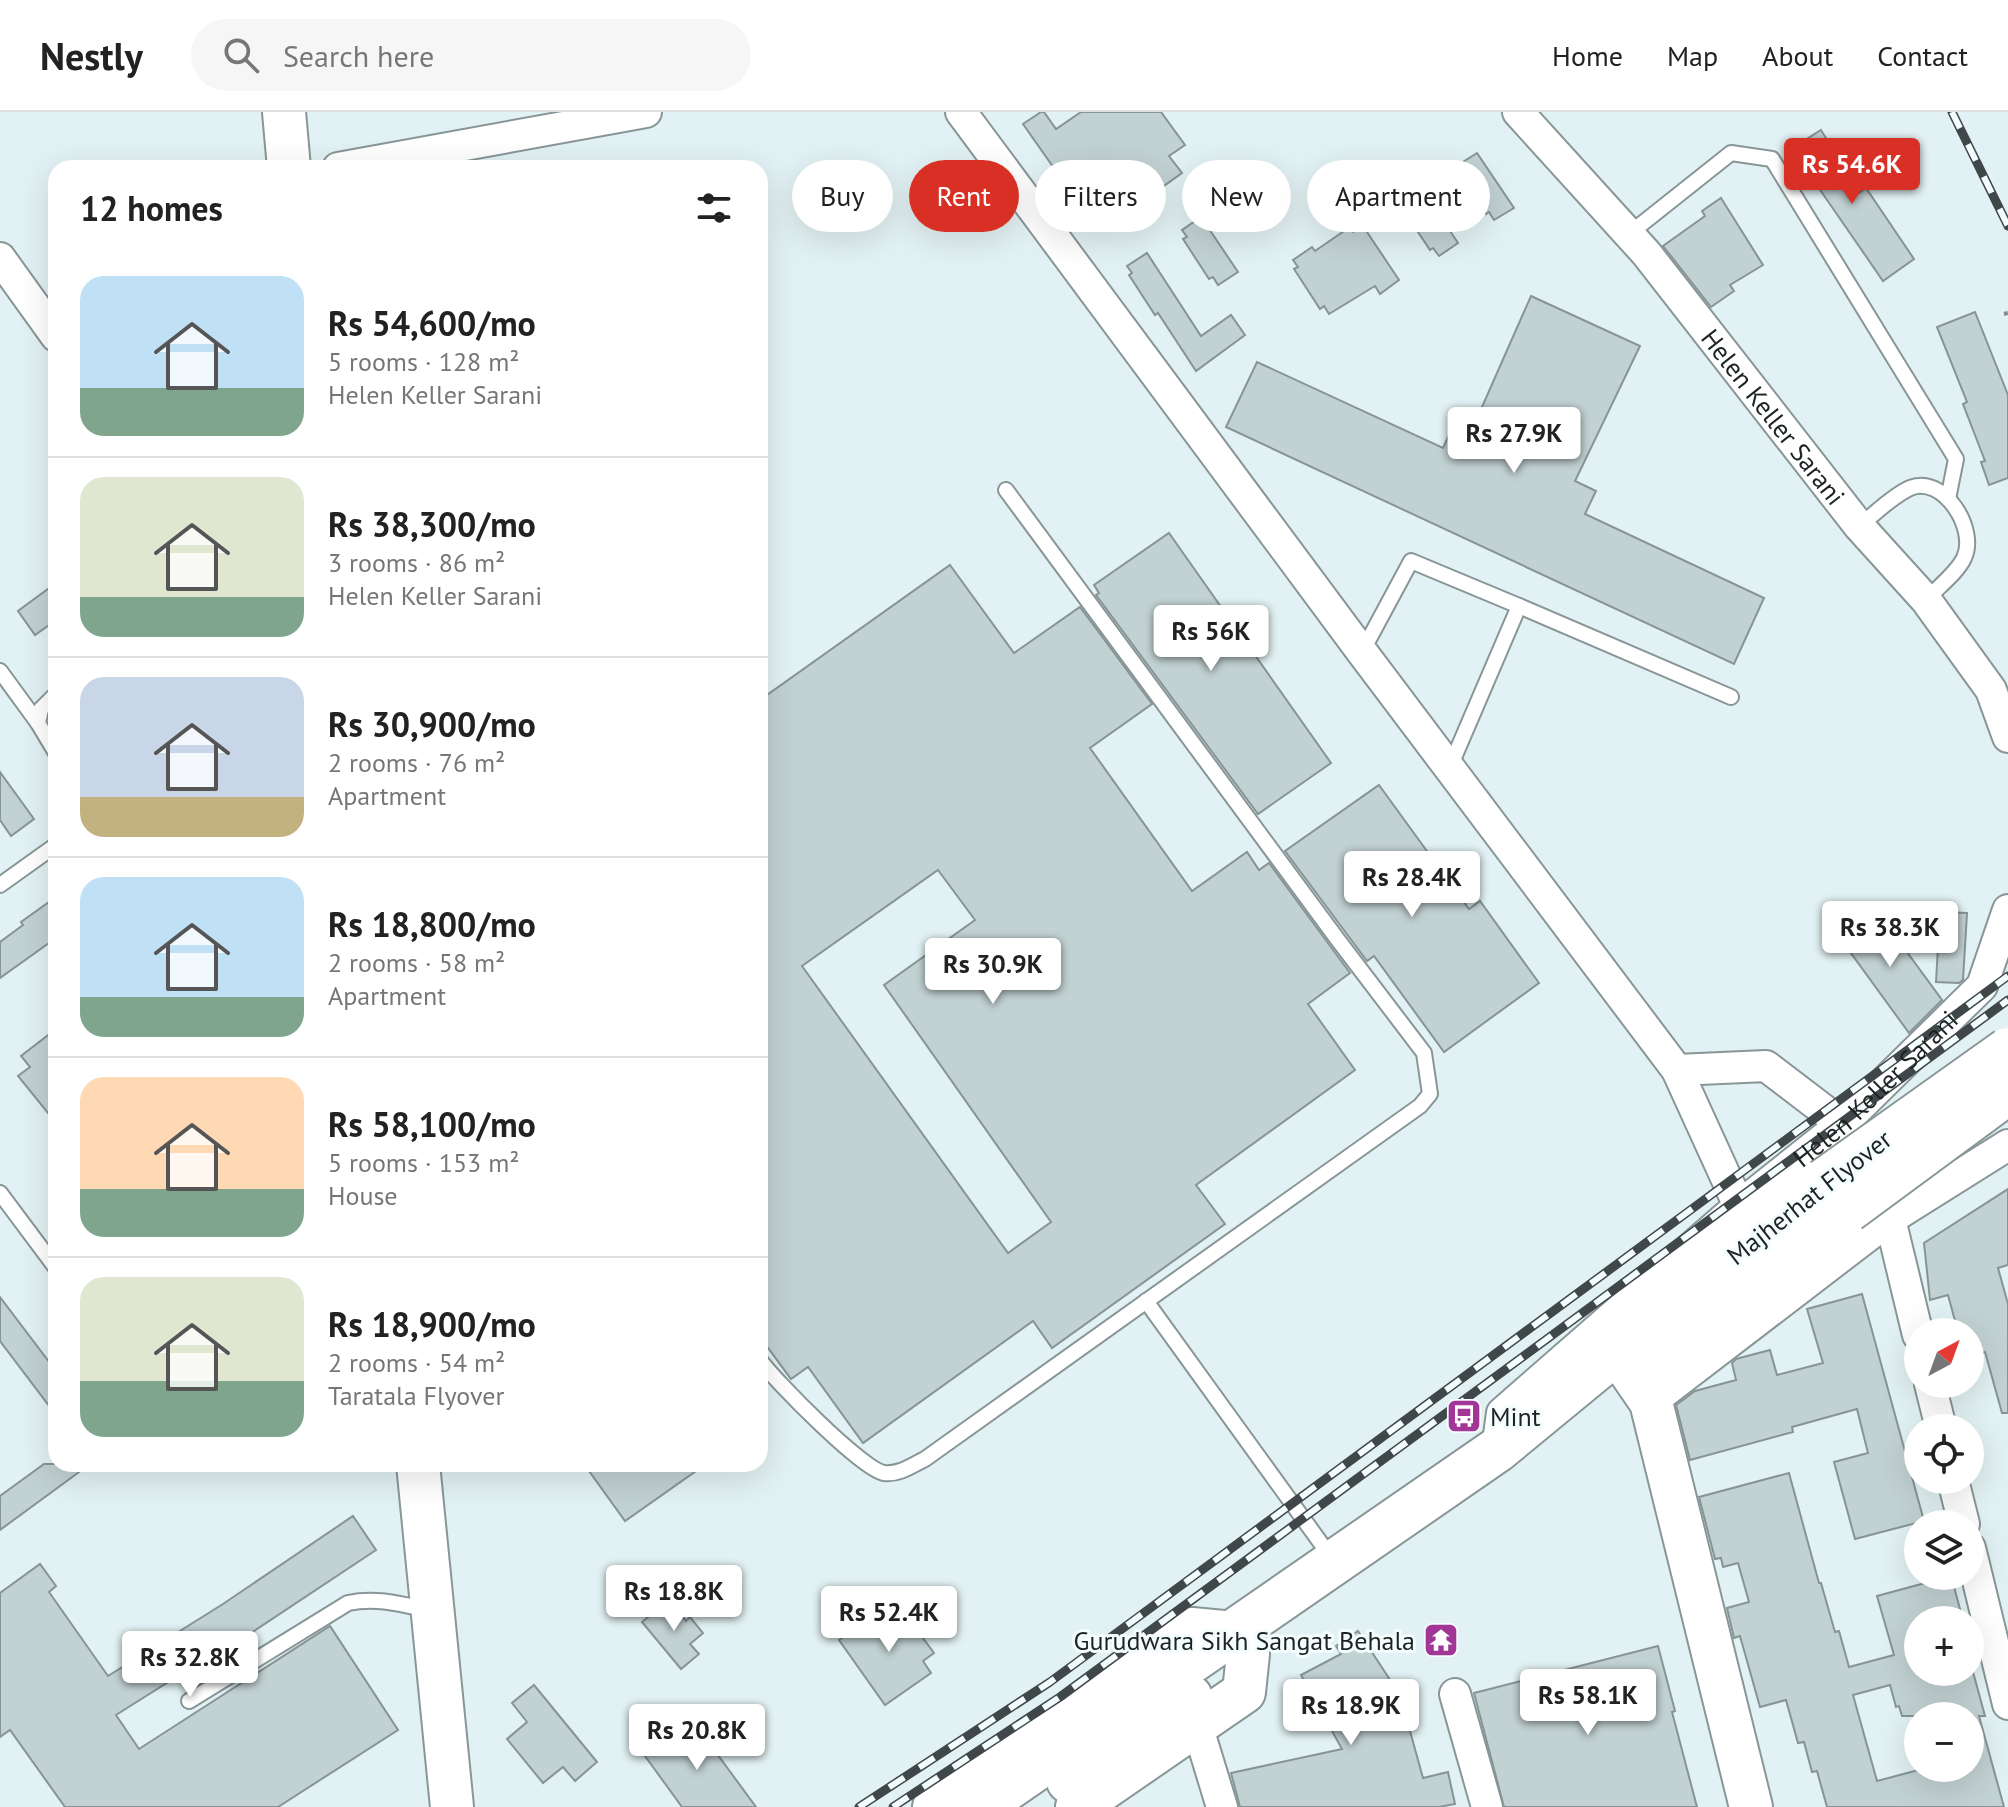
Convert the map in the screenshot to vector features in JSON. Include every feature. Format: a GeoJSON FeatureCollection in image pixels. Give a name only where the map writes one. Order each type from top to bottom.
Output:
{"type":"FeatureCollection","features":[{"type":"Feature","properties":{"kind":"highway","name":"Majherhat Flyover"},"geometry":{"type":"LineString","coordinates":[[1634,1376],[1836,1196],[2008,1050]]}},
{"type":"Feature","properties":{"kind":"highway","name":"Majherhat Flyover"},"geometry":{"type":"LineString","coordinates":[[1836,1196],[2008,1092]]}},
{"type":"Feature","properties":{"kind":"highway"},"geometry":{"type":"LineString","coordinates":[[1241,1644],[1336,1563],[1497,1450],[1634,1376]]}},
{"type":"Feature","properties":{"kind":"highway"},"geometry":{"type":"LineString","coordinates":[[980,1807],[1132,1720],[1241,1644],[1494,1480],[1634,1376]]}},
{"type":"Feature","properties":{"kind":"highway"},"geometry":{"type":"LineString","coordinates":[[1031,1807],[1132,1720]]}},
{"type":"Feature","properties":{"kind":"street"},"geometry":{"type":"LineString","coordinates":[[284,112],[288,160]]}},
{"type":"Feature","properties":{"kind":"street"},"geometry":{"type":"LineString","coordinates":[[382,160],[646,112]]}},
{"type":"Feature","properties":{"kind":"street"},"geometry":{"type":"LineString","coordinates":[[961,112],[1677,1070],[1739,1206]]}},
{"type":"Feature","properties":{"kind":"street","name":"Helen Keller Sarani"},"geometry":{"type":"LineString","coordinates":[[1518,112],[1629,234],[1859,526],[1926,600],[1991,690],[2008,737]]}},
{"type":"Feature","properties":{"kind":"street"},"geometry":{"type":"LineString","coordinates":[[0,258],[48,325]]}},
{"type":"Feature","properties":{"kind":"street","name":"Helen Keller Sarani"},"geometry":{"type":"LineString","coordinates":[[1497,1450],[1502,1413],[1739,1206],[1842,1124],[1982,986],[2008,910]]}},
{"type":"Feature","properties":{"kind":"street"},"geometry":{"type":"LineString","coordinates":[[1677,1070],[1766,1066],[1842,1124],[1890,1219],[1914,1318]]}},
{"type":"Feature","properties":{"kind":"street"},"geometry":{"type":"LineString","coordinates":[[1751,1807],[1634,1376],[2008,1145]]}},
{"type":"Feature","properties":{"kind":"street"},"geometry":{"type":"LineString","coordinates":[[419,1472],[452,1807]]}},
{"type":"Feature","properties":{"kind":"street"},"geometry":{"type":"LineString","coordinates":[[1980,1590],[2008,1704]]}},
{"type":"Feature","properties":{"kind":"street"},"geometry":{"type":"LineString","coordinates":[[934,1807],[1192,1629],[1241,1644],[1244,1692],[1077,1807]]}},
{"type":"Feature","properties":{"kind":"street"},"geometry":{"type":"LineString","coordinates":[[1455,1694],[1487,1807]]}},
{"type":"Feature","properties":{"kind":"street"},"geometry":{"type":"LineString","coordinates":[[1197,1725],[1222,1807]]}},
{"type":"Feature","properties":{"kind":"lane"},"geometry":{"type":"LineString","coordinates":[[1629,234],[1731,153],[1772,159],[1956,459],[1948,499]]}},
{"type":"Feature","properties":{"kind":"lane"},"geometry":{"type":"LineString","coordinates":[[1859,526],[1908,489],[1920,485],[1936,489],[1948,499],[1960,513],[1970,537],[1964,559],[1926,600]]}},
{"type":"Feature","properties":{"kind":"lane"},"geometry":{"type":"LineString","coordinates":[[768,1368],[862,1460],[883,1473],[904,1470],[925,1459],[1420,1106],[1430,1094],[1424,1053],[1006,490]]}},
{"type":"Feature","properties":{"kind":"lane"},"geometry":{"type":"LineString","coordinates":[[1362,652],[1411,561],[1731,697]]}},
{"type":"Feature","properties":{"kind":"lane"},"geometry":{"type":"LineString","coordinates":[[1450,767],[1519,606]]}},
{"type":"Feature","properties":{"kind":"lane"},"geometry":{"type":"LineString","coordinates":[[0,671],[48,740]]}},
{"type":"Feature","properties":{"kind":"lane"},"geometry":{"type":"LineString","coordinates":[[38,723],[41,709],[48,702]]}},
{"type":"Feature","properties":{"kind":"lane"},"geometry":{"type":"LineString","coordinates":[[0,885],[48,851]]}},
{"type":"Feature","properties":{"kind":"lane"},"geometry":{"type":"LineString","coordinates":[[0,1193],[48,1253]]}},
{"type":"Feature","properties":{"kind":"lane"},"geometry":{"type":"LineString","coordinates":[[1146,1301],[1336,1563]]}},
{"type":"Feature","properties":{"kind":"lane"},"geometry":{"type":"LineString","coordinates":[[189,1701],[348,1603],[382,1600],[433,1611]]}},
{"type":"Feature","properties":{"kind":"building"},"geometry":{"type":"Polygon","coordinates":[[[1041,112],[1056,129],[1081,112],[1161,112],[1185,145],[1169,156],[1182,173],[1166,184],[1166,160],[1048,160],[1023,124],[1041,112]]]}},
{"type":"Feature","properties":{"kind":"building"},"geometry":{"type":"Polygon","coordinates":[[[1821,130],[1859,193],[1866,188],[1914,259],[1883,281],[1816,184],[1810,187],[1788,151],[1821,130]]]}},
{"type":"Feature","properties":{"kind":"building"},"geometry":{"type":"Polygon","coordinates":[[[1477,153],[1482,160],[1466,160],[1477,153]]]}},
{"type":"Feature","properties":{"kind":"building"},"geometry":{"type":"Polygon","coordinates":[[[1490,172],[1514,208],[1494,220],[1490,214],[1490,172]]]}},
{"type":"Feature","properties":{"kind":"building"},"geometry":{"type":"Polygon","coordinates":[[[1721,198],[1763,265],[1730,285],[1734,291],[1711,307],[1663,246],[1705,216],[1702,211],[1721,198]]]}},
{"type":"Feature","properties":{"kind":"building"},"geometry":{"type":"Polygon","coordinates":[[[1183,232],[1211,232],[1238,272],[1218,285],[1213,277],[1209,279],[1183,239],[1187,237],[1183,232]]]}},
{"type":"Feature","properties":{"kind":"building"},"geometry":{"type":"Polygon","coordinates":[[[1343,232],[1367,232],[1399,280],[1380,294],[1375,286],[1329,314],[1324,306],[1320,309],[1294,269],[1298,267],[1293,260],[1312,247],[1315,251],[1343,232]]]}},
{"type":"Feature","properties":{"kind":"building"},"geometry":{"type":"Polygon","coordinates":[[[1418,232],[1451,232],[1458,243],[1439,256],[1433,248],[1430,250],[1418,232]]]}},
{"type":"Feature","properties":{"kind":"building"},"geometry":{"type":"Polygon","coordinates":[[[1147,253],[1201,336],[1231,315],[1245,335],[1196,371],[1129,275],[1132,273],[1127,266],[1147,253]]]}},
{"type":"Feature","properties":{"kind":"building"},"geometry":{"type":"Polygon","coordinates":[[[1531,296],[1640,346],[1575,481],[1596,491],[1585,514],[1764,598],[1734,664],[1226,427],[1257,362],[1443,448],[1454,424],[1471,432],[1531,296]]]}},
{"type":"Feature","properties":{"kind":"building"},"geometry":{"type":"Polygon","coordinates":[[[1975,312],[2008,395],[2008,478],[1989,485],[1981,462],[1985,461],[1963,404],[1967,402],[1937,327],[1975,312]]]}},
{"type":"Feature","properties":{"kind":"building"},"geometry":{"type":"Polygon","coordinates":[[[1169,533],[1331,763],[1258,814],[1096,595],[1099,593],[1094,585],[1169,533]]]}},
{"type":"Feature","properties":{"kind":"building"},"geometry":{"type":"Polygon","coordinates":[[[950,565],[1014,653],[1080,607],[1152,704],[1090,748],[1192,891],[1247,852],[1259,870],[1269,863],[1350,973],[1308,1004],[1355,1070],[1196,1185],[1225,1224],[1052,1348],[1033,1321],[863,1443],[808,1367],[791,1379],[768,1348],[768,694],[950,565]],[[938,870],[802,966],[1008,1253],[1051,1222],[884,985],[975,920],[938,870]]]}},
{"type":"Feature","properties":{"kind":"building"},"geometry":{"type":"Polygon","coordinates":[[[48,589],[48,626],[35,635],[18,611],[48,589]]]}},
{"type":"Feature","properties":{"kind":"building"},"geometry":{"type":"Polygon","coordinates":[[[0,772],[34,819],[11,836],[0,820],[0,772]]]}},
{"type":"Feature","properties":{"kind":"building"},"geometry":{"type":"Polygon","coordinates":[[[1379,785],[1469,909],[1480,901],[1539,983],[1444,1052],[1374,956],[1367,961],[1285,851],[1379,785]]]}},
{"type":"Feature","properties":{"kind":"building"},"geometry":{"type":"Polygon","coordinates":[[[48,903],[48,944],[0,978],[0,942],[23,925],[21,922],[48,903]]]}},
{"type":"Feature","properties":{"kind":"building"},"geometry":{"type":"Polygon","coordinates":[[[1874,907],[1942,1000],[1909,1033],[1837,934],[1874,907]]]}},
{"type":"Feature","properties":{"kind":"building"},"geometry":{"type":"Polygon","coordinates":[[[1940,912],[1967,913],[1963,980],[1959,983],[1936,982],[1940,912]]]}},
{"type":"Feature","properties":{"kind":"building"},"geometry":{"type":"Polygon","coordinates":[[[48,1035],[48,1113],[18,1076],[30,1067],[21,1056],[48,1035]]]}},
{"type":"Feature","properties":{"kind":"building"},"geometry":{"type":"Polygon","coordinates":[[[2008,1189],[2008,1265],[1998,1268],[2008,1304],[2008,1413],[2002,1413],[1984,1352],[1984,1318],[1954,1318],[1948,1295],[1930,1300],[1924,1243],[2008,1189]]]}},
{"type":"Feature","properties":{"kind":"building"},"geometry":{"type":"Polygon","coordinates":[[[1862,1294],[1904,1448],[1904,1494],[1917,1494],[1921,1510],[1904,1510],[1904,1526],[1855,1539],[1834,1462],[1868,1453],[1857,1409],[1792,1427],[1793,1432],[1690,1460],[1676,1405],[1695,1391],[1736,1380],[1732,1363],[1736,1359],[1770,1350],[1777,1375],[1823,1363],[1807,1309],[1862,1294]]]}},
{"type":"Feature","properties":{"kind":"building"},"geometry":{"type":"Polygon","coordinates":[[[0,1297],[48,1360],[48,1404],[0,1341],[0,1297]]]}},
{"type":"Feature","properties":{"kind":"building"},"geometry":{"type":"Polygon","coordinates":[[[44,1464],[48,1464],[48,1472],[79,1472],[0,1530],[0,1496],[44,1464]]]}},
{"type":"Feature","properties":{"kind":"building"},"geometry":{"type":"Polygon","coordinates":[[[590,1472],[695,1472],[625,1521],[590,1472]]]}},
{"type":"Feature","properties":{"kind":"building"},"geometry":{"type":"Polygon","coordinates":[[[1789,1473],[1819,1583],[1835,1632],[1839,1631],[1849,1667],[1894,1655],[1877,1596],[1904,1589],[1955,1590],[1959,1606],[1904,1606],[1904,1686],[1977,1686],[1981,1702],[1904,1702],[1902,1716],[1890,1685],[1853,1695],[1877,1781],[1904,1774],[1904,1782],[1984,1782],[1984,1734],[2004,1807],[1827,1807],[1817,1771],[1812,1772],[1804,1742],[1798,1743],[1786,1700],[1760,1707],[1740,1636],[1734,1638],[1727,1608],[1749,1602],[1738,1563],[1723,1567],[1721,1558],[1715,1559],[1699,1497],[1789,1473]]]}},
{"type":"Feature","properties":{"kind":"building"},"geometry":{"type":"Polygon","coordinates":[[[353,1516],[376,1550],[245,1637],[243,1635],[116,1715],[139,1749],[330,1626],[398,1730],[278,1807],[65,1807],[10,1730],[0,1737],[0,1593],[40,1564],[56,1586],[49,1592],[108,1676],[223,1604],[353,1516]]]}},
{"type":"Feature","properties":{"kind":"building"},"geometry":{"type":"Polygon","coordinates":[[[668,1600],[686,1621],[690,1617],[703,1633],[690,1644],[699,1654],[681,1669],[642,1622],[668,1600]]]}},
{"type":"Feature","properties":{"kind":"building"},"geometry":{"type":"Polygon","coordinates":[[[886,1608],[893,1618],[903,1611],[934,1653],[923,1661],[931,1673],[885,1705],[839,1640],[886,1608]]]}},
{"type":"Feature","properties":{"kind":"building"},"geometry":{"type":"Polygon","coordinates":[[[1358,1631],[1400,1695],[1423,1778],[1448,1772],[1455,1804],[1439,1807],[1240,1807],[1231,1773],[1342,1749],[1301,1675],[1341,1654],[1336,1646],[1358,1631]]]}},
{"type":"Feature","properties":{"kind":"building"},"geometry":{"type":"Polygon","coordinates":[[[1658,1646],[1697,1807],[1504,1807],[1474,1693],[1658,1646]]]}},
{"type":"Feature","properties":{"kind":"building"},"geometry":{"type":"Polygon","coordinates":[[[534,1685],[597,1762],[575,1781],[563,1767],[543,1783],[507,1739],[527,1722],[512,1703],[534,1685]]]}},
{"type":"Feature","properties":{"kind":"building"},"geometry":{"type":"Polygon","coordinates":[[[693,1721],[756,1807],[682,1807],[645,1756],[693,1721]]]}},
{"type":"Feature","properties":{"kind":"railway"},"geometry":{"type":"LineString","coordinates":[[1952,112],[2008,226]]}},
{"type":"Feature","properties":{"kind":"railway"},"geometry":{"type":"LineString","coordinates":[[859,1807],[1050,1682],[2008,976]]}},
{"type":"Feature","properties":{"kind":"railway"},"geometry":{"type":"LineString","coordinates":[[893,1807],[1060,1697],[2008,1000]]}},
{"type":"Feature","properties":{"kind":"place","name":"Mint"},"geometry":{"type":"Point","coordinates":[1464,1416]}},
{"type":"Feature","properties":{"kind":"place","name":"Gurudwara Sikh Sangat Behala"},"geometry":{"type":"Point","coordinates":[1441,1640]}}]}
